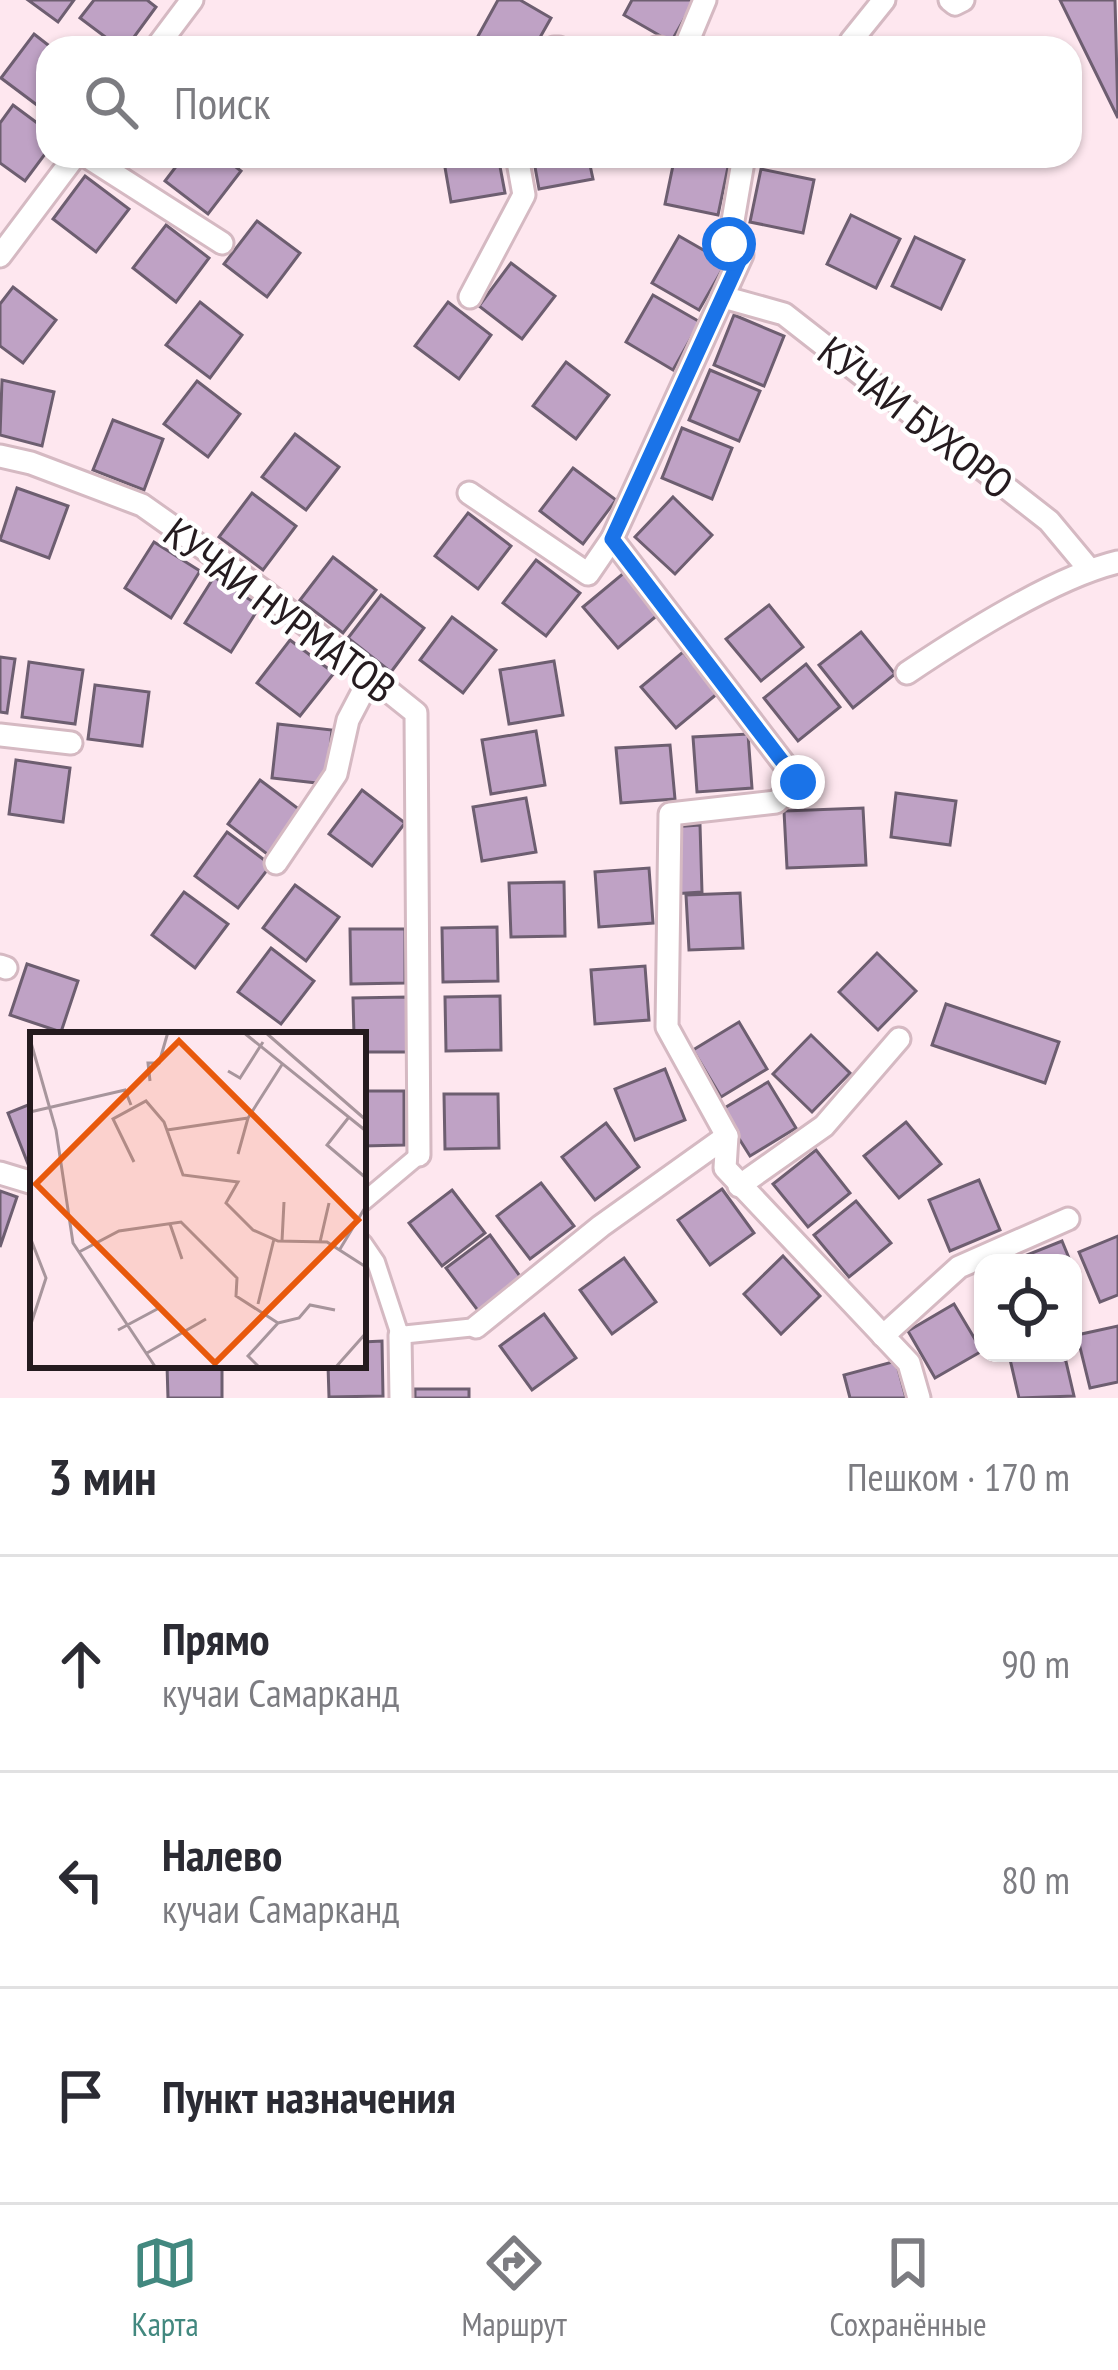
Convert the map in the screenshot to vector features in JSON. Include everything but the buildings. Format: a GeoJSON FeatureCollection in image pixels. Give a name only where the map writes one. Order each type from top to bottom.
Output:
{"type":"FeatureCollection","features":[{"type":"Feature","properties":{"kind":"street"},"geometry":{"type":"LineString","coordinates":[[165,36],[192,0]]}},
{"type":"Feature","properties":{"kind":"street"},"geometry":{"type":"LineString","coordinates":[[690,36],[705,0]]}},
{"type":"Feature","properties":{"kind":"street"},"geometry":{"type":"LineString","coordinates":[[855,36],[884,0]]}},
{"type":"Feature","properties":{"kind":"street"},"geometry":{"type":"LineString","coordinates":[[950,0],[955,4],[962,0]]}},
{"type":"Feature","properties":{"kind":"street"},"geometry":{"type":"LineString","coordinates":[[0,256],[66,168]]}},
{"type":"Feature","properties":{"kind":"street"},"geometry":{"type":"LineString","coordinates":[[105,168],[222,243]]}},
{"type":"Feature","properties":{"kind":"street"},"geometry":{"type":"LineString","coordinates":[[470,297],[524,195],[519,168]]}},
{"type":"Feature","properties":{"kind":"street"},"geometry":{"type":"LineString","coordinates":[[469,493],[588,574],[612,539],[742,255],[729,244],[742,168]]}},
{"type":"Feature","properties":{"kind":"street","name":"КӮЧАИ БУХОРО"},"geometry":{"type":"LineString","coordinates":[[723,297],[784,314],[1048,521],[1089,569]]}},
{"type":"Feature","properties":{"kind":"street","name":"КУЧАИ НУРМАТОВ"},"geometry":{"type":"LineString","coordinates":[[0,456],[142,505],[265,592],[416,713],[419,1155]]}},
{"type":"Feature","properties":{"kind":"street"},"geometry":{"type":"LineString","coordinates":[[612,539],[798,782],[776,802],[670,814],[667,1027],[727,1136],[725,1168],[909,1363],[919,1398]]}},
{"type":"Feature","properties":{"kind":"street"},"geometry":{"type":"LineString","coordinates":[[907,673],[948,645],[1089,569],[1118,562]]}},
{"type":"Feature","properties":{"kind":"street"},"geometry":{"type":"LineString","coordinates":[[276,863],[335,774],[348,720],[370,678]]}},
{"type":"Feature","properties":{"kind":"street"},"geometry":{"type":"LineString","coordinates":[[0,735],[71,743]]}},
{"type":"Feature","properties":{"kind":"street"},"geometry":{"type":"LineString","coordinates":[[739,1186],[824,1126],[899,1039]]}},
{"type":"Feature","properties":{"kind":"street"},"geometry":{"type":"LineString","coordinates":[[400,1335],[476,1327],[602,1226],[727,1136]]}},
{"type":"Feature","properties":{"kind":"street"},"geometry":{"type":"LineString","coordinates":[[366,1199],[419,1155]]}},
{"type":"Feature","properties":{"kind":"street"},"geometry":{"type":"LineString","coordinates":[[0,1172],[30,1183]]}},
{"type":"Feature","properties":{"kind":"street"},"geometry":{"type":"LineString","coordinates":[[883,1336],[959,1267],[1068,1219]]}},
{"type":"Feature","properties":{"kind":"street"},"geometry":{"type":"LineString","coordinates":[[366,1248],[376,1262],[400,1335],[401,1398]]}},
{"type":"Feature","properties":{"kind":"route"},"geometry":{"type":"LineString","coordinates":[[729,244],[742,255],[612,539],[798,782]]}}]}
